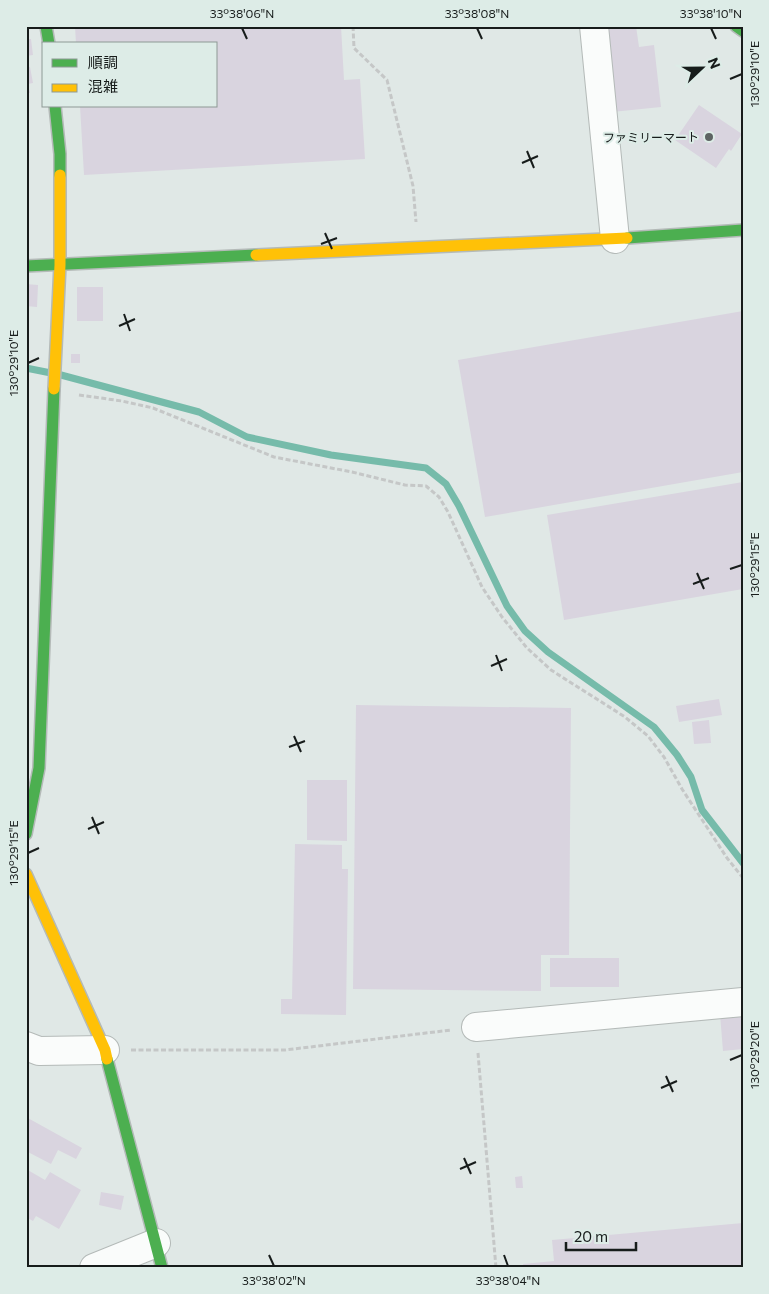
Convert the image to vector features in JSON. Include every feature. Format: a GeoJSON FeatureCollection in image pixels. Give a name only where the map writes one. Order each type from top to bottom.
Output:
{"type":"FeatureCollection","features":[{"type":"Feature","properties":{"kind":"street"},"geometry":{"type":"LineString","coordinates":[[46,26],[49,42]]}},
{"type":"Feature","properties":{"kind":"street"},"geometry":{"type":"LineString","coordinates":[[594,26],[615,239]]}},
{"type":"Feature","properties":{"kind":"street"},"geometry":{"type":"LineString","coordinates":[[736,26],[743,31]]}},
{"type":"Feature","properties":{"kind":"street"},"geometry":{"type":"LineString","coordinates":[[26,834],[39,768],[33,724],[46,567],[60,264],[60,154],[55,108]]}},
{"type":"Feature","properties":{"kind":"street"},"geometry":{"type":"LineString","coordinates":[[26,266],[615,239],[743,230]]}},
{"type":"Feature","properties":{"kind":"street"},"geometry":{"type":"LineString","coordinates":[[26,874],[105,1050],[159,1255],[94,1268]]}},
{"type":"Feature","properties":{"kind":"street"},"geometry":{"type":"LineString","coordinates":[[476,1026],[743,1002]]}},
{"type":"Feature","properties":{"kind":"street"},"geometry":{"type":"LineString","coordinates":[[26,1046],[40,1051],[105,1050]]}},
{"type":"Feature","properties":{"kind":"path"},"geometry":{"type":"LineString","coordinates":[[353,26],[354,48],[388,80],[413,186],[418,248]]}},
{"type":"Feature","properties":{"kind":"path"},"geometry":{"type":"LineString","coordinates":[[54,394],[69,394],[122,401],[153,408],[274,457],[352,472],[405,485],[426,486],[439,497],[448,512],[482,587],[502,617],[527,648],[551,670],[625,717],[648,736],[664,757],[722,852],[743,878]]}},
{"type":"Feature","properties":{"kind":"path"},"geometry":{"type":"LineString","coordinates":[[105,1050],[285,1050],[476,1026],[496,1268]]}},
{"type":"Feature","properties":{"kind":"building"},"geometry":{"type":"Polygon","coordinates":[[[75,26],[341,26],[344,80],[360,79],[365,159],[84,175],[80,108],[218,108],[218,42],[76,42],[75,26]]]}},
{"type":"Feature","properties":{"kind":"building"},"geometry":{"type":"Polygon","coordinates":[[[602,26],[636,26],[639,47],[654,45],[661,107],[612,112],[602,26]]]}},
{"type":"Feature","properties":{"kind":"building"},"geometry":{"type":"Polygon","coordinates":[[[26,39],[31,39],[33,55],[26,56],[26,39]]]}},
{"type":"Feature","properties":{"kind":"building"},"geometry":{"type":"Polygon","coordinates":[[[30,67],[33,83],[28,84],[30,93],[26,93],[26,68],[30,67]]]}},
{"type":"Feature","properties":{"kind":"building","name":"ファミリーマート"},"geometry":{"type":"Polygon","coordinates":[[[699,105],[742,134],[731,151],[729,149],[716,168],[675,140],[699,105]]]}},
{"type":"Feature","properties":{"kind":"building"},"geometry":{"type":"Polygon","coordinates":[[[26,284],[38,285],[37,307],[26,306],[26,284]]]}},
{"type":"Feature","properties":{"kind":"building"},"geometry":{"type":"Polygon","coordinates":[[[77,287],[103,287],[103,321],[77,321],[77,287]]]}},
{"type":"Feature","properties":{"kind":"building"},"geometry":{"type":"Polygon","coordinates":[[[743,311],[743,472],[485,517],[458,360],[743,311]]]}},
{"type":"Feature","properties":{"kind":"building"},"geometry":{"type":"Polygon","coordinates":[[[71,354],[80,354],[80,363],[71,363],[71,354]]]}},
{"type":"Feature","properties":{"kind":"building"},"geometry":{"type":"Polygon","coordinates":[[[743,482],[743,589],[564,620],[547,515],[743,482]]]}},
{"type":"Feature","properties":{"kind":"building"},"geometry":{"type":"Polygon","coordinates":[[[719,699],[722,715],[679,722],[676,706],[719,699]]]}},
{"type":"Feature","properties":{"kind":"building"},"geometry":{"type":"Polygon","coordinates":[[[356,705],[571,708],[569,955],[541,955],[541,991],[353,989],[356,705]]]}},
{"type":"Feature","properties":{"kind":"building"},"geometry":{"type":"Polygon","coordinates":[[[709,720],[711,743],[694,744],[692,722],[709,720]]]}},
{"type":"Feature","properties":{"kind":"building"},"geometry":{"type":"Polygon","coordinates":[[[307,780],[347,780],[347,841],[307,840],[307,780]]]}},
{"type":"Feature","properties":{"kind":"building"},"geometry":{"type":"Polygon","coordinates":[[[295,844],[342,845],[342,869],[348,869],[346,1015],[281,1014],[281,999],[292,999],[295,844]]]}},
{"type":"Feature","properties":{"kind":"building"},"geometry":{"type":"Polygon","coordinates":[[[550,958],[619,958],[619,987],[550,987],[550,958]]]}},
{"type":"Feature","properties":{"kind":"building"},"geometry":{"type":"Polygon","coordinates":[[[743,1012],[743,1049],[723,1051],[720,1014],[743,1012]]]}},
{"type":"Feature","properties":{"kind":"building"},"geometry":{"type":"Polygon","coordinates":[[[26,1117],[82,1148],[76,1159],[58,1150],[51,1164],[26,1151],[26,1117]]]}},
{"type":"Feature","properties":{"kind":"building"},"geometry":{"type":"Polygon","coordinates":[[[26,1169],[45,1180],[50,1172],[81,1190],[59,1229],[36,1216],[33,1221],[26,1217],[26,1169]]]}},
{"type":"Feature","properties":{"kind":"building"},"geometry":{"type":"Polygon","coordinates":[[[522,1176],[523,1188],[516,1188],[515,1177],[522,1176]]]}},
{"type":"Feature","properties":{"kind":"building"},"geometry":{"type":"Polygon","coordinates":[[[101,1192],[124,1196],[121,1210],[99,1205],[101,1192]]]}},
{"type":"Feature","properties":{"kind":"building"},"geometry":{"type":"Polygon","coordinates":[[[743,1223],[743,1268],[524,1268],[523,1264],[554,1261],[552,1240],[743,1223]]]}},
{"type":"Feature","properties":{"kind":"waterway"},"geometry":{"type":"LineString","coordinates":[[26,368],[51,373]]}},
{"type":"Feature","properties":{"kind":"waterway"},"geometry":{"type":"LineString","coordinates":[[61,375],[199,412],[247,437],[331,455],[426,468],[446,484],[459,506],[507,606],[525,631],[548,652],[654,727],[677,755],[691,777],[702,810],[743,863]]}},
{"type":"Feature","properties":{"kind":"traffic: fast"},"geometry":{"type":"LineString","coordinates":[[46,26],[49,42]]}},
{"type":"Feature","properties":{"kind":"traffic: fast"},"geometry":{"type":"LineString","coordinates":[[736,26],[743,31]]}},
{"type":"Feature","properties":{"kind":"traffic: fast"},"geometry":{"type":"LineString","coordinates":[[55,108],[60,175]]}},
{"type":"Feature","properties":{"kind":"traffic: fast"},"geometry":{"type":"LineString","coordinates":[[627,238],[743,230]]}},
{"type":"Feature","properties":{"kind":"traffic: fast"},"geometry":{"type":"LineString","coordinates":[[26,266],[256,255]]}},
{"type":"Feature","properties":{"kind":"traffic: fast"},"geometry":{"type":"LineString","coordinates":[[26,834],[39,768],[54,389]]}},
{"type":"Feature","properties":{"kind":"traffic: fast"},"geometry":{"type":"LineString","coordinates":[[107,1059],[162,1268]]}},
{"type":"Feature","properties":{"kind":"traffic: slow"},"geometry":{"type":"LineString","coordinates":[[54,389],[60,265],[60,175]]}},
{"type":"Feature","properties":{"kind":"traffic: slow"},"geometry":{"type":"LineString","coordinates":[[256,255],[627,238]]}},
{"type":"Feature","properties":{"kind":"traffic: slow"},"geometry":{"type":"LineString","coordinates":[[26,874],[105,1050],[107,1059]]}},
{"type":"Feature","properties":{"kind":"place","name":"ファミリーマート"},"geometry":{"type":"Point","coordinates":[709,137]}}]}
